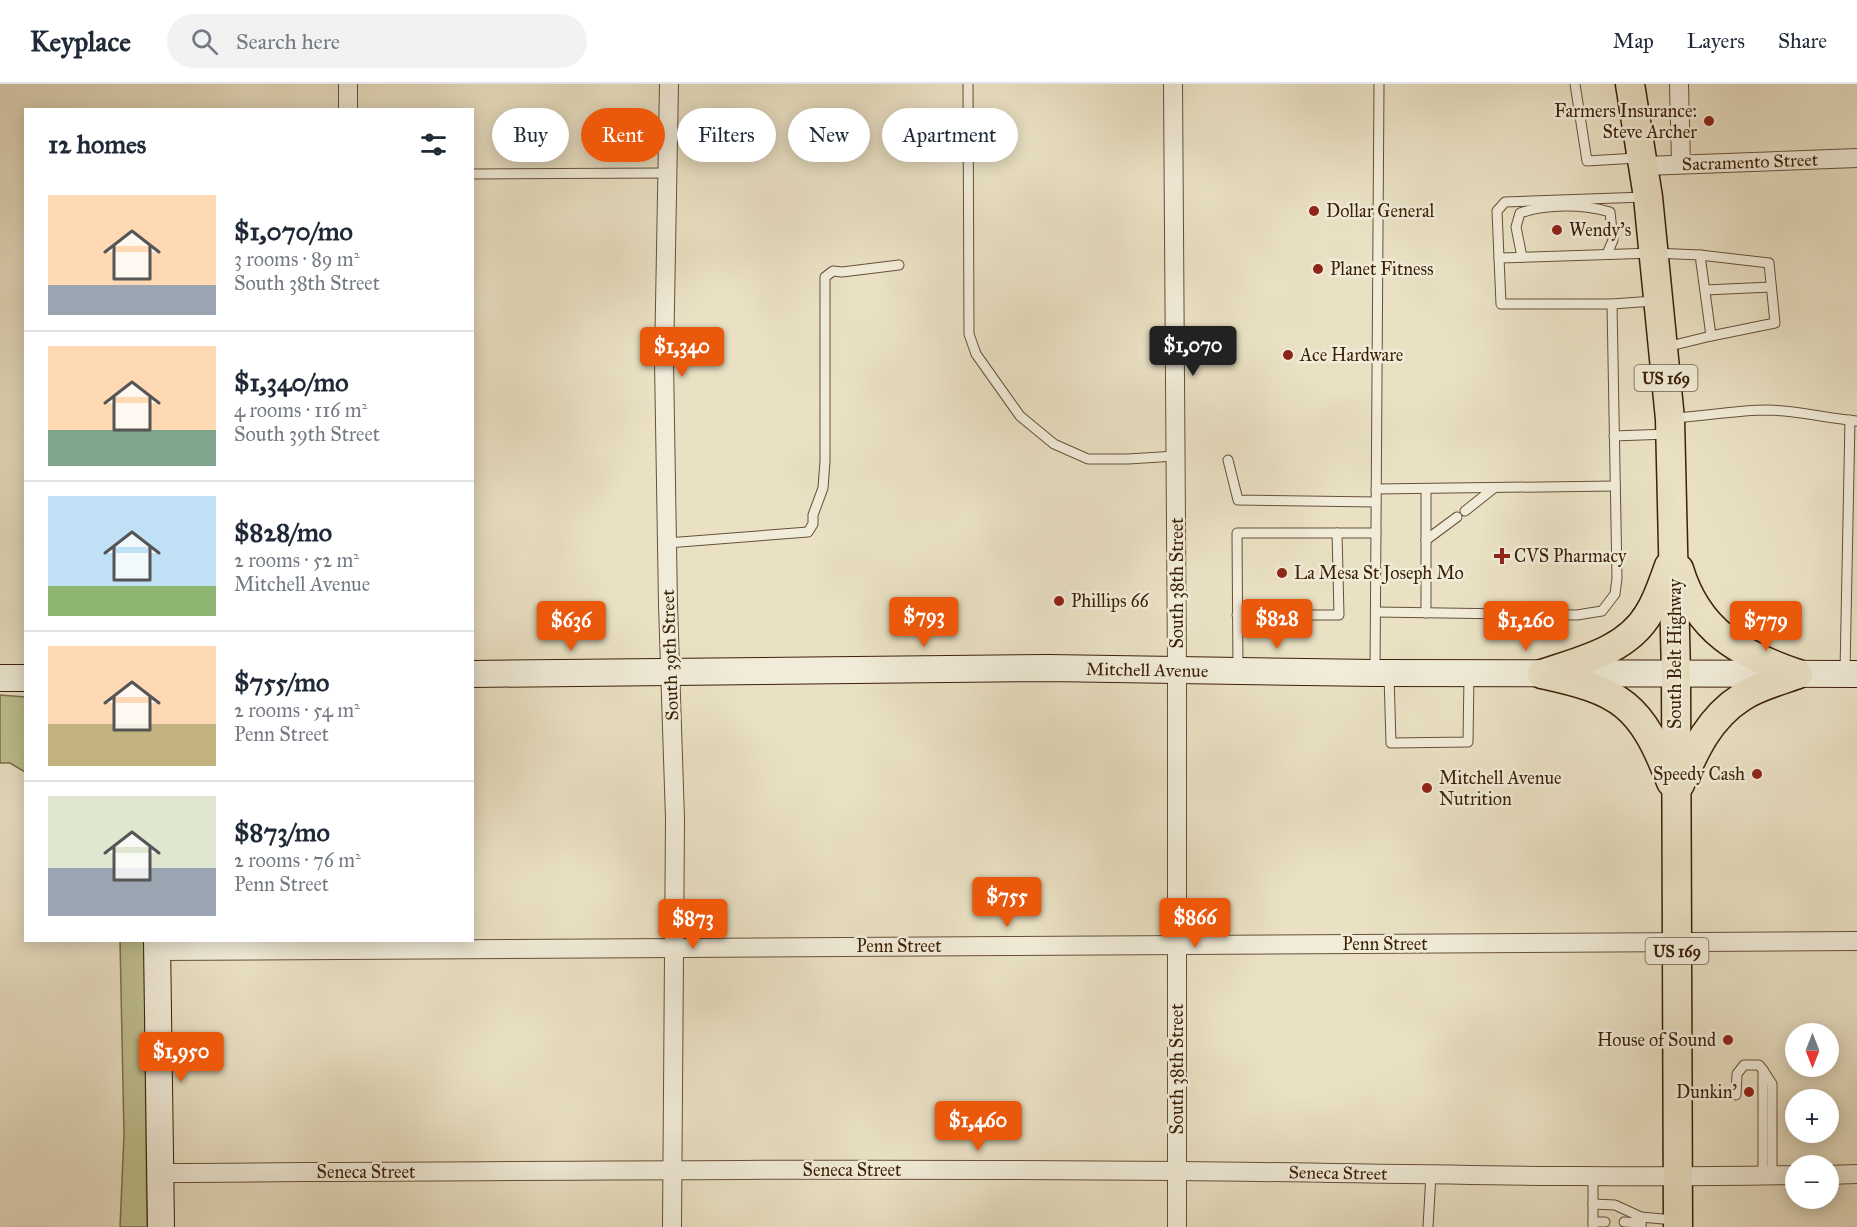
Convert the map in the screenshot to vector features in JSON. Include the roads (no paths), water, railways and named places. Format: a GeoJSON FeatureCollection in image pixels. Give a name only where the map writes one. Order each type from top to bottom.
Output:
{"type":"FeatureCollection","features":[{"type":"Feature","properties":{"kind":"main road","name":"South Belt Highway"},"geometry":{"type":"LineString","coordinates":[[1630,84],[1648,197],[1670,426],[1676,675],[1678,1224]]}},
{"type":"Feature","properties":{"kind":"main road"},"geometry":{"type":"LineString","coordinates":[[1542,674],[1605,651],[1632,635],[1649,614],[1674,553]]}},
{"type":"Feature","properties":{"kind":"main road"},"geometry":{"type":"LineString","coordinates":[[1674,553],[1694,604],[1709,626],[1729,643],[1766,663],[1798,674]]}},
{"type":"Feature","properties":{"kind":"main road"},"geometry":{"type":"LineString","coordinates":[[1542,674],[1585,683],[1626,705],[1639,718],[1654,742],[1676,794]]}},
{"type":"Feature","properties":{"kind":"main road"},"geometry":{"type":"LineString","coordinates":[[1676,794],[1708,727],[1724,711],[1742,696],[1798,674]]}},
{"type":"Feature","properties":{"kind":"street"},"geometry":{"type":"LineString","coordinates":[[348,84],[348,108]]}},
{"type":"Feature","properties":{"kind":"street","name":"South 39th Street"},"geometry":{"type":"LineString","coordinates":[[669,84],[664,361],[675,819],[672,1227]]}},
{"type":"Feature","properties":{"kind":"street","name":"South 38th Street"},"geometry":{"type":"LineString","coordinates":[[1173,84],[1177,671],[1177,1227]]}},
{"type":"Feature","properties":{"kind":"street"},"geometry":{"type":"LineString","coordinates":[[1679,84],[1681,164]]}},
{"type":"Feature","properties":{"kind":"street","name":"Sacramento Street"},"geometry":{"type":"LineString","coordinates":[[1643,162],[1681,164],[1857,158]]}},
{"type":"Feature","properties":{"kind":"street","name":"Mitchell Avenue"},"geometry":{"type":"LineString","coordinates":[[474,674],[1049,668],[1238,672],[1851,674]]}},
{"type":"Feature","properties":{"kind":"street"},"geometry":{"type":"LineString","coordinates":[[0,678],[24,678]]}},
{"type":"Feature","properties":{"kind":"street","name":"Penn Street"},"geometry":{"type":"LineString","coordinates":[[157,946],[432,951],[1857,941]]}},
{"type":"Feature","properties":{"kind":"street"},"geometry":{"type":"LineString","coordinates":[[157,946],[161,1227]]}},
{"type":"Feature","properties":{"kind":"street","name":"Seneca Street"},"geometry":{"type":"LineString","coordinates":[[160,1173],[673,1170],[1177,1171],[1678,1178],[1785,1175]]}},
{"type":"Feature","properties":{"kind":"street"},"geometry":{"type":"LineString","coordinates":[[1839,1175],[1857,1174]]}},
{"type":"Feature","properties":{"kind":"lane"},"geometry":{"type":"LineString","coordinates":[[968,84],[969,334],[976,354],[1020,416],[1054,444],[1088,459],[1176,456]]}},
{"type":"Feature","properties":{"kind":"lane"},"geometry":{"type":"LineString","coordinates":[[1379,84],[1376,612],[1391,743],[1468,742],[1470,673]]}},
{"type":"Feature","properties":{"kind":"lane"},"geometry":{"type":"LineString","coordinates":[[1575,84],[1587,161],[1643,162]]}},
{"type":"Feature","properties":{"kind":"lane"},"geometry":{"type":"LineString","coordinates":[[474,174],[667,172]]}},
{"type":"Feature","properties":{"kind":"lane"},"geometry":{"type":"LineString","coordinates":[[1648,197],[1505,202],[1497,211],[1501,304],[1612,304],[1659,301]]}},
{"type":"Feature","properties":{"kind":"lane"},"geometry":{"type":"LineString","coordinates":[[1522,257],[1516,227],[1520,213],[1536,207],[1594,207],[1610,212],[1613,240],[1607,254]]}},
{"type":"Feature","properties":{"kind":"lane"},"geometry":{"type":"LineString","coordinates":[[1499,258],[1654,253],[1700,255],[1769,263],[1775,323],[1664,348]]}},
{"type":"Feature","properties":{"kind":"lane"},"geometry":{"type":"LineString","coordinates":[[1700,255],[1711,336]]}},
{"type":"Feature","properties":{"kind":"lane"},"geometry":{"type":"LineString","coordinates":[[667,543],[808,532],[813,524],[813,515],[823,489],[825,461],[825,277],[833,271],[843,272],[899,265]]}},
{"type":"Feature","properties":{"kind":"lane"},"geometry":{"type":"LineString","coordinates":[[1706,290],[1771,287]]}},
{"type":"Feature","properties":{"kind":"lane"},"geometry":{"type":"LineString","coordinates":[[1376,612],[1577,615],[1602,611],[1615,594],[1612,304]]}},
{"type":"Feature","properties":{"kind":"lane"},"geometry":{"type":"LineString","coordinates":[[1614,435],[1767,410],[1853,420],[1851,674]]}},
{"type":"Feature","properties":{"kind":"lane"},"geometry":{"type":"LineString","coordinates":[[1228,460],[1238,500],[1376,502]]}},
{"type":"Feature","properties":{"kind":"lane"},"geometry":{"type":"LineString","coordinates":[[1376,489],[1615,486]]}},
{"type":"Feature","properties":{"kind":"lane"},"geometry":{"type":"LineString","coordinates":[[1465,511],[1494,488]]}},
{"type":"Feature","properties":{"kind":"lane"},"geometry":{"type":"LineString","coordinates":[[1426,489],[1426,613]]}},
{"type":"Feature","properties":{"kind":"lane"},"geometry":{"type":"LineString","coordinates":[[1426,540],[1457,517]]}},
{"type":"Feature","properties":{"kind":"lane"},"geometry":{"type":"LineString","coordinates":[[1238,672],[1237,533],[1376,533]]}},
{"type":"Feature","properties":{"kind":"lane"},"geometry":{"type":"LineString","coordinates":[[1237,615],[1339,615],[1337,533]]}},
{"type":"Feature","properties":{"kind":"lane"},"geometry":{"type":"LineString","coordinates":[[1736,1095],[1737,1074],[1744,1065],[1759,1065],[1772,1084],[1768,1176]]}},
{"type":"Feature","properties":{"kind":"lane"},"geometry":{"type":"LineString","coordinates":[[1428,1227],[1431,1174]]}},
{"type":"Feature","properties":{"kind":"lane"},"geometry":{"type":"LineString","coordinates":[[1593,1176],[1593,1224],[1605,1222]]}},
{"type":"Feature","properties":{"kind":"lane"},"geometry":{"type":"LineString","coordinates":[[1593,1204],[1615,1205],[1641,1222]]}},
{"type":"Feature","properties":{"kind":"lane"},"geometry":{"type":"LineString","coordinates":[[1624,1222],[1678,1224]]}},
{"type":"Feature","properties":{"kind":"place","name":"Farmers Insurance: Steve Archer"},"geometry":{"type":"Point","coordinates":[1709,121]}},
{"type":"Feature","properties":{"kind":"place","name":"Dollar General"},"geometry":{"type":"Point","coordinates":[1314,211]}},
{"type":"Feature","properties":{"kind":"place","name":"Wendy's"},"geometry":{"type":"Point","coordinates":[1557,230]}},
{"type":"Feature","properties":{"kind":"place","name":"Planet Fitness"},"geometry":{"type":"Point","coordinates":[1318,269]}},
{"type":"Feature","properties":{"kind":"place","name":"Ace Hardware"},"geometry":{"type":"Point","coordinates":[1288,355]}},
{"type":"Feature","properties":{"kind":"place","name":"CVS Pharmacy"},"geometry":{"type":"Point","coordinates":[1502,556]}},
{"type":"Feature","properties":{"kind":"place","name":"La Mesa St Joseph Mo"},"geometry":{"type":"Point","coordinates":[1282,573]}},
{"type":"Feature","properties":{"kind":"place","name":"Phillips 66"},"geometry":{"type":"Point","coordinates":[1059,601]}},
{"type":"Feature","properties":{"kind":"place","name":"Speedy Cash"},"geometry":{"type":"Point","coordinates":[1757,774]}},
{"type":"Feature","properties":{"kind":"place","name":"Mitchell Avenue Nutrition"},"geometry":{"type":"Point","coordinates":[1427,788]}},
{"type":"Feature","properties":{"kind":"place","name":"House of Sound"},"geometry":{"type":"Point","coordinates":[1728,1040]}},
{"type":"Feature","properties":{"kind":"place","name":"Dunkin'"},"geometry":{"type":"Point","coordinates":[1749,1092]}}]}
